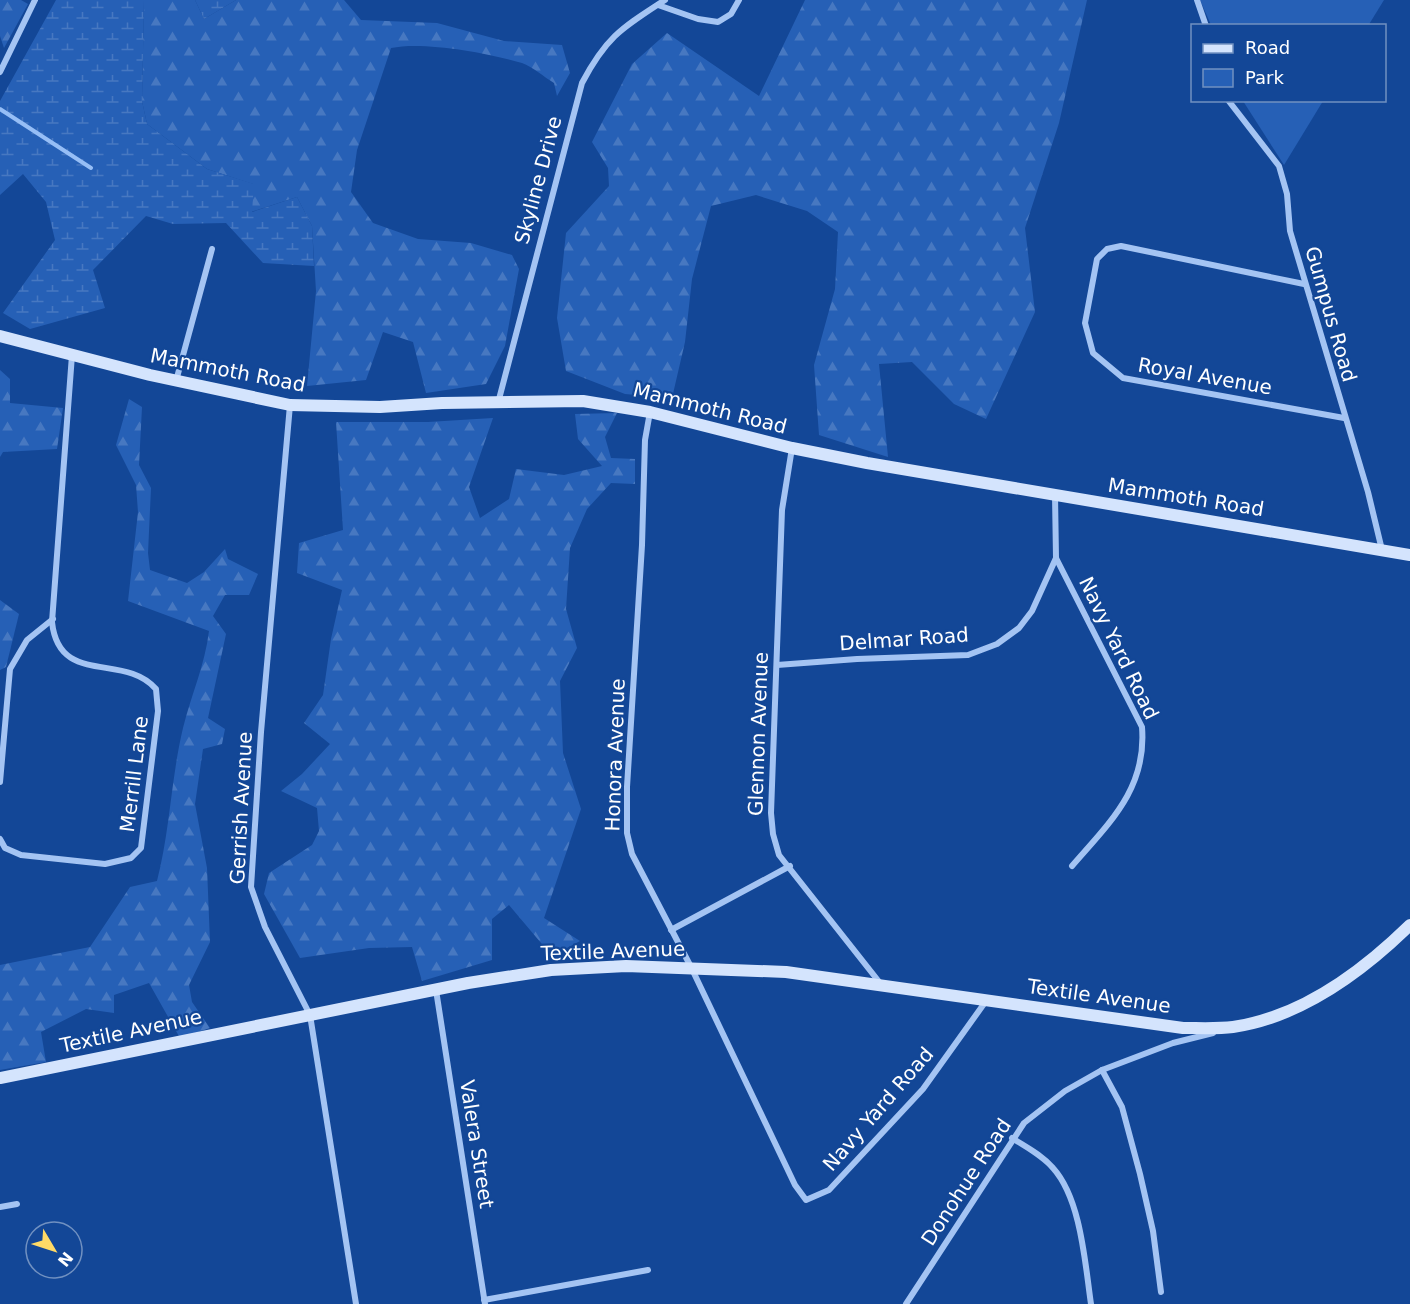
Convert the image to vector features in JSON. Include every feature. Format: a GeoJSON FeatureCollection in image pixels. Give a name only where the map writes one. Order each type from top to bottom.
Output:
{"type":"FeatureCollection","features":[{"type":"Feature","properties":{"kind":"main road","name":"Mammoth Road"},"geometry":{"type":"LineString","coordinates":[[0,336],[176,381],[290,405],[380,407],[583,401],[651,412],[792,448],[1410,555]]}},
{"type":"Feature","properties":{"kind":"main road","name":"Textile Avenue"},"geometry":{"type":"LineString","coordinates":[[0,1078],[436,989],[551,970],[626,966],[786,972],[1183,1028],[1234,1027],[1285,1012],[1355,975],[1410,925]]}},
{"type":"Feature","properties":{"kind":"street"},"geometry":{"type":"LineString","coordinates":[[0,72],[35,0]]}},
{"type":"Feature","properties":{"kind":"street","name":"Skyline Drive"},"geometry":{"type":"LineString","coordinates":[[498,403],[541,230],[582,83],[598,52],[618,31],[665,0]]}},
{"type":"Feature","properties":{"kind":"street"},"geometry":{"type":"LineString","coordinates":[[658,5],[698,19],[718,22],[731,14],[739,0]]}},
{"type":"Feature","properties":{"kind":"street"},"geometry":{"type":"LineString","coordinates":[[1197,0],[1205,24]]}},
{"type":"Feature","properties":{"kind":"street","name":"Gumpus Road"},"geometry":{"type":"LineString","coordinates":[[1230,102],[1279,166],[1287,194],[1290,231],[1304,284],[1368,492],[1382,550]]}},
{"type":"Feature","properties":{"kind":"street","name":"Royal Avenue"},"geometry":{"type":"LineString","coordinates":[[1304,284],[1121,246],[1107,249],[1097,259],[1085,323],[1093,353],[1123,378],[1344,418]]}},
{"type":"Feature","properties":{"kind":"street"},"geometry":{"type":"LineString","coordinates":[[176,381],[212,249]]}},
{"type":"Feature","properties":{"kind":"street","name":"Merrill Lane"},"geometry":{"type":"LineString","coordinates":[[0,839],[5,848],[21,855],[105,864],[131,858],[141,848],[158,711],[156,688],[145,679],[132,674],[79,662],[66,655],[57,644],[53,619],[72,355]]}},
{"type":"Feature","properties":{"kind":"street","name":"Gerrish Avenue"},"geometry":{"type":"LineString","coordinates":[[290,405],[261,732],[251,887],[265,927],[310,1015],[356,1304]]}},
{"type":"Feature","properties":{"kind":"street","name":"Honora Avenue"},"geometry":{"type":"LineString","coordinates":[[651,412],[645,440],[642,545],[626,815],[632,854],[691,967],[795,1185],[808,1200]]}},
{"type":"Feature","properties":{"kind":"street","name":"Glennon Avenue"},"geometry":{"type":"LineString","coordinates":[[792,448],[782,510],[771,813],[773,834],[779,855],[790,866],[882,986]]}},
{"type":"Feature","properties":{"kind":"street","name":"Navy Yard Road"},"geometry":{"type":"LineString","coordinates":[[1055,495],[1056,558],[1142,727],[1143,742],[1132,791],[1072,866]]}},
{"type":"Feature","properties":{"kind":"street","name":"Delmar Road"},"geometry":{"type":"LineString","coordinates":[[777,665],[857,659],[968,655],[997,644],[1019,628],[1032,611],[1056,558]]}},
{"type":"Feature","properties":{"kind":"street"},"geometry":{"type":"LineString","coordinates":[[0,782],[10,669],[27,640],[53,619]]}},
{"type":"Feature","properties":{"kind":"street"},"geometry":{"type":"LineString","coordinates":[[671,930],[790,866]]}},
{"type":"Feature","properties":{"kind":"street","name":"Valera Street"},"geometry":{"type":"LineString","coordinates":[[436,989],[484,1302]]}},
{"type":"Feature","properties":{"kind":"street","name":"Navy Yard Road"},"geometry":{"type":"LineString","coordinates":[[808,1200],[829,1190],[923,1089],[986,1000]]}},
{"type":"Feature","properties":{"kind":"street","name":"Donohue Road"},"geometry":{"type":"LineString","coordinates":[[906,1304],[1012,1138],[1024,1123],[1046,1104],[1102,1070],[1173,1043],[1234,1027]]}},
{"type":"Feature","properties":{"kind":"street"},"geometry":{"type":"LineString","coordinates":[[1102,1070],[1122,1107],[1140,1174],[1153,1231],[1161,1292]]}},
{"type":"Feature","properties":{"kind":"street"},"geometry":{"type":"LineString","coordinates":[[1012,1138],[1045,1159],[1066,1188],[1081,1237],[1091,1304]]}},
{"type":"Feature","properties":{"kind":"street"},"geometry":{"type":"LineString","coordinates":[[0,1207],[17,1203]]}},
{"type":"Feature","properties":{"kind":"street"},"geometry":{"type":"LineString","coordinates":[[484,1302],[648,1270]]}},
{"type":"Feature","properties":{"kind":"green space"},"geometry":{"type":"Polygon","coordinates":[[[0,0],[21,0],[28,4],[4,48],[0,36],[0,0]]]}},
{"type":"Feature","properties":{"kind":"green space"},"geometry":{"type":"Polygon","coordinates":[[[56,0],[144,0],[142,101],[147,124],[207,169],[254,184],[252,212],[297,197],[312,226],[314,266],[263,263],[226,223],[173,224],[146,216],[93,270],[105,308],[30,329],[3,313],[55,240],[46,202],[23,174],[0,195],[0,101],[56,0]]]}},
{"type":"Feature","properties":{"kind":"green space"},"geometry":{"type":"Polygon","coordinates":[[[144,0],[195,0],[204,19],[236,0],[344,0],[361,20],[437,23],[504,41],[562,45],[570,73],[557,96],[554,83],[522,63],[456,49],[420,46],[391,48],[357,150],[351,192],[373,223],[418,239],[471,243],[512,255],[519,269],[505,346],[486,384],[426,393],[413,342],[383,332],[366,380],[307,386],[316,291],[312,226],[297,197],[251,212],[253,184],[207,169],[147,124],[142,101],[144,0]]]}},
{"type":"Feature","properties":{"kind":"green space"},"geometry":{"type":"Polygon","coordinates":[[[195,0],[236,0],[204,19],[195,0]]]}},
{"type":"Feature","properties":{"kind":"green space"},"geometry":{"type":"Polygon","coordinates":[[[805,0],[1087,0],[1059,123],[1025,228],[1035,312],[986,419],[954,404],[912,362],[879,364],[888,457],[819,435],[814,365],[835,289],[838,232],[807,211],[756,195],[711,206],[692,279],[685,342],[672,398],[625,394],[566,371],[557,318],[566,233],[609,186],[608,168],[592,142],[632,64],[667,33],[759,96],[805,0]]]}},
{"type":"Feature","properties":{"kind":"green space"},"geometry":{"type":"Polygon","coordinates":[[[1200,0],[1384,0],[1369,24],[1211,24],[1200,0]]]}},
{"type":"Feature","properties":{"kind":"green space"},"geometry":{"type":"Polygon","coordinates":[[[1244,102],[1322,102],[1284,165],[1244,102]]]}},
{"type":"Feature","properties":{"kind":"green space"},"geometry":{"type":"Polygon","coordinates":[[[0,370],[10,379],[10,403],[63,408],[57,449],[3,452],[0,457],[0,370]]]}},
{"type":"Feature","properties":{"kind":"green space"},"geometry":{"type":"Polygon","coordinates":[[[129,399],[142,407],[139,465],[151,488],[148,553],[150,570],[187,583],[204,572],[225,549],[228,559],[258,574],[249,595],[225,595],[213,616],[226,634],[208,718],[225,729],[222,744],[203,749],[195,804],[207,868],[210,942],[189,985],[192,1002],[210,1028],[180,1038],[149,983],[114,995],[114,1013],[86,1009],[41,1032],[46,1062],[0,1070],[0,965],[90,947],[130,887],[157,881],[179,747],[207,644],[209,631],[128,601],[138,512],[136,485],[116,445],[129,399]]]}},
{"type":"Feature","properties":{"kind":"green space"},"geometry":{"type":"Polygon","coordinates":[[[617,413],[605,437],[611,458],[635,459],[635,484],[611,483],[587,509],[570,548],[566,609],[577,648],[560,681],[563,753],[581,809],[544,918],[580,941],[552,956],[509,905],[492,919],[492,960],[422,981],[412,947],[369,948],[300,958],[264,894],[269,873],[312,845],[319,831],[317,808],[281,791],[302,774],[330,744],[304,723],[323,695],[331,639],[342,590],[297,573],[299,543],[343,530],[336,422],[428,422],[493,418],[469,487],[480,518],[509,499],[516,469],[564,475],[602,466],[578,439],[575,414],[617,413]]]}},
{"type":"Feature","properties":{"kind":"green space"},"geometry":{"type":"Polygon","coordinates":[[[0,600],[19,614],[6,667],[0,670],[0,600]]]}},
{"type":"Feature","properties":{"kind":"waterway"},"geometry":{"type":"LineString","coordinates":[[0,109],[91,168]]}}]}
